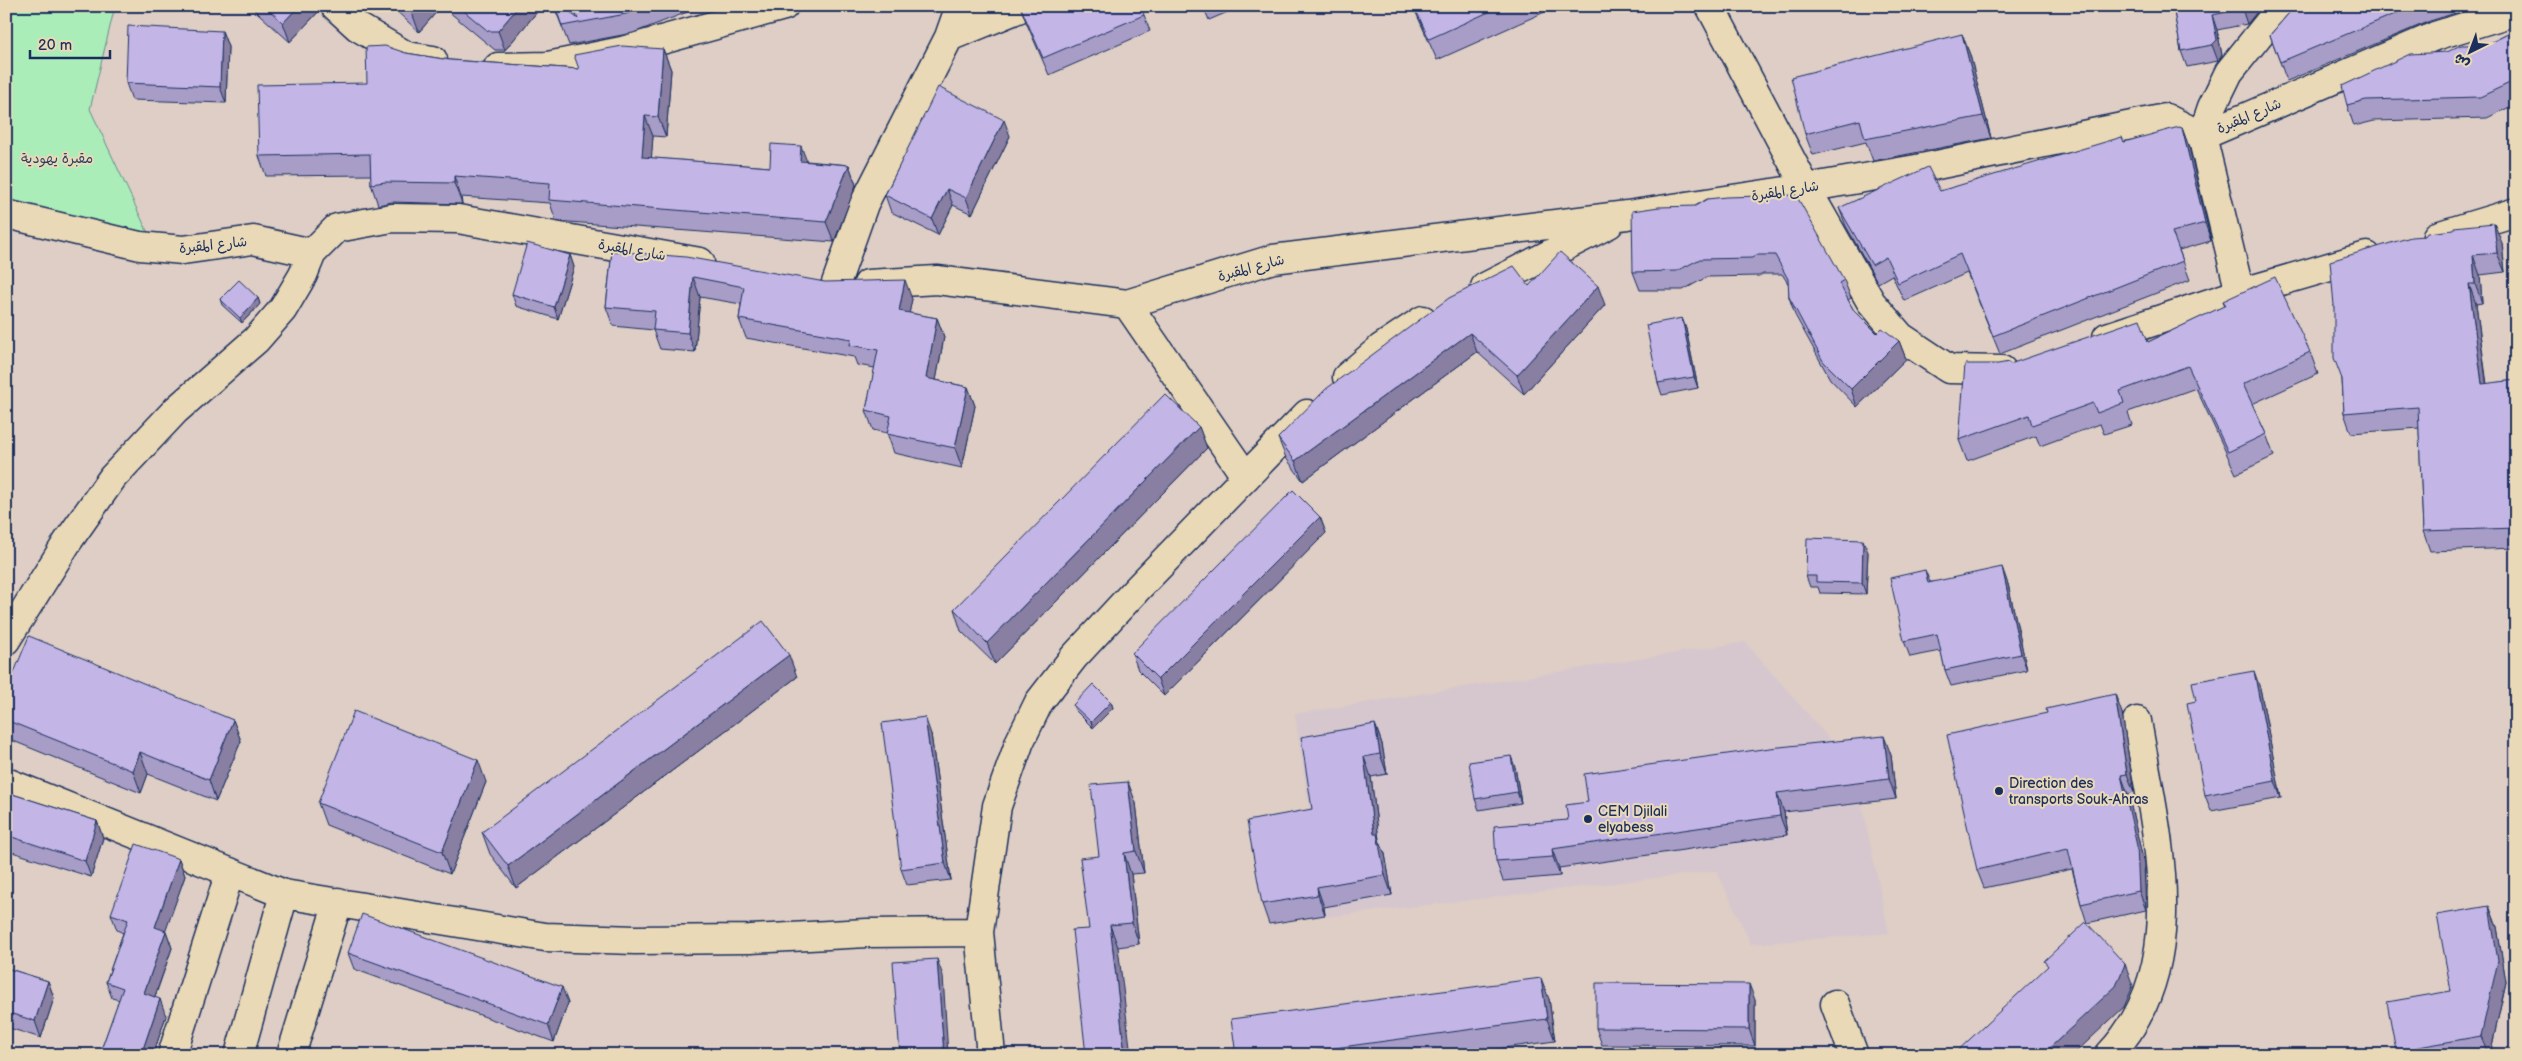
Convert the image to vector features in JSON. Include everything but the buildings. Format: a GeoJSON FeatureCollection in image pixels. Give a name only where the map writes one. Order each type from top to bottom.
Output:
{"type":"FeatureCollection","features":[{"type":"Feature","properties":{"kind":"street"},"geometry":{"type":"LineString","coordinates":[[335,6],[358,27],[407,56],[463,64],[548,66],[640,46],[784,6]]}},
{"type":"Feature","properties":{"kind":"street"},"geometry":{"type":"LineString","coordinates":[[835,286],[864,204],[948,37],[960,6]]}},
{"type":"Feature","properties":{"kind":"street"},"geometry":{"type":"LineString","coordinates":[[948,37],[1025,6]]}},
{"type":"Feature","properties":{"kind":"street"},"geometry":{"type":"LineString","coordinates":[[1710,6],[1806,188],[1871,302],[1901,337],[1949,368],[2006,370],[2025,364]]}},
{"type":"Feature","properties":{"kind":"street"},"geometry":{"type":"LineString","coordinates":[[2240,292],[2202,136],[2212,107],[2229,72],[2282,6]]}},
{"type":"Feature","properties":{"kind":"street","name":"شارع المقبرة"},"geometry":{"type":"LineString","coordinates":[[806,281],[835,286],[937,280],[1127,304],[1273,260],[1627,215],[1806,188],[1922,168],[2166,118],[2202,136],[2434,36],[2516,11]]}},
{"type":"Feature","properties":{"kind":"street"},"geometry":{"type":"LineString","coordinates":[[2081,345],[2240,292],[2516,212]]}},
{"type":"Feature","properties":{"kind":"street","name":"شارع المقبرة"},"geometry":{"type":"LineString","coordinates":[[6,214],[140,246],[183,250],[253,240],[312,254],[337,228],[392,218],[458,219],[729,267]]}},
{"type":"Feature","properties":{"kind":"street"},"geometry":{"type":"LineString","coordinates":[[992,1055],[979,932],[997,806],[1020,741],[1039,702],[1074,657],[1326,394],[1381,348],[1455,301],[1627,215]]}},
{"type":"Feature","properties":{"kind":"street"},"geometry":{"type":"LineString","coordinates":[[6,640],[68,541],[113,477],[176,410],[256,340],[282,309],[303,275],[312,254]]}},
{"type":"Feature","properties":{"kind":"street"},"geometry":{"type":"LineString","coordinates":[[1127,304],[1246,477]]}},
{"type":"Feature","properties":{"kind":"street"},"geometry":{"type":"LineString","coordinates":[[2109,1055],[2129,1030],[2148,994],[2160,951],[2162,879],[2137,721]]}},
{"type":"Feature","properties":{"kind":"street"},"geometry":{"type":"LineString","coordinates":[[6,782],[284,894],[545,937],[635,940],[750,939],[867,933],[979,932]]}},
{"type":"Feature","properties":{"kind":"street"},"geometry":{"type":"LineString","coordinates":[[172,1055],[230,872]]}},
{"type":"Feature","properties":{"kind":"street"},"geometry":{"type":"LineString","coordinates":[[238,1055],[284,894]]}},
{"type":"Feature","properties":{"kind":"street"},"geometry":{"type":"LineString","coordinates":[[291,1055],[338,902]]}},
{"type":"Feature","properties":{"kind":"street"},"geometry":{"type":"LineString","coordinates":[[1835,1004],[1854,1055]]}},
{"type":"Feature","properties":{"kind":"shaded area","name":"CEM Djilali elyabess"},"geometry":{"type":"Polygon","coordinates":[[[1745,642],[1854,767],[1889,933],[1751,944],[1717,871],[1325,917],[1295,714],[1745,642]]]}},
{"type":"Feature","properties":{"kind":"green space","name":"مقبرة يهودية"},"geometry":{"type":"Polygon","coordinates":[[[6,6],[115,6],[90,109],[148,233],[6,199],[6,6]]]}},
{"type":"Feature","properties":{"kind":"place","name":"Direction des transports Souk-Ahras"},"geometry":{"type":"Point","coordinates":[1999,791]}},
{"type":"Feature","properties":{"kind":"place","name":"CEM Djilali elyabess"},"geometry":{"type":"Point","coordinates":[1588,819]}}]}
